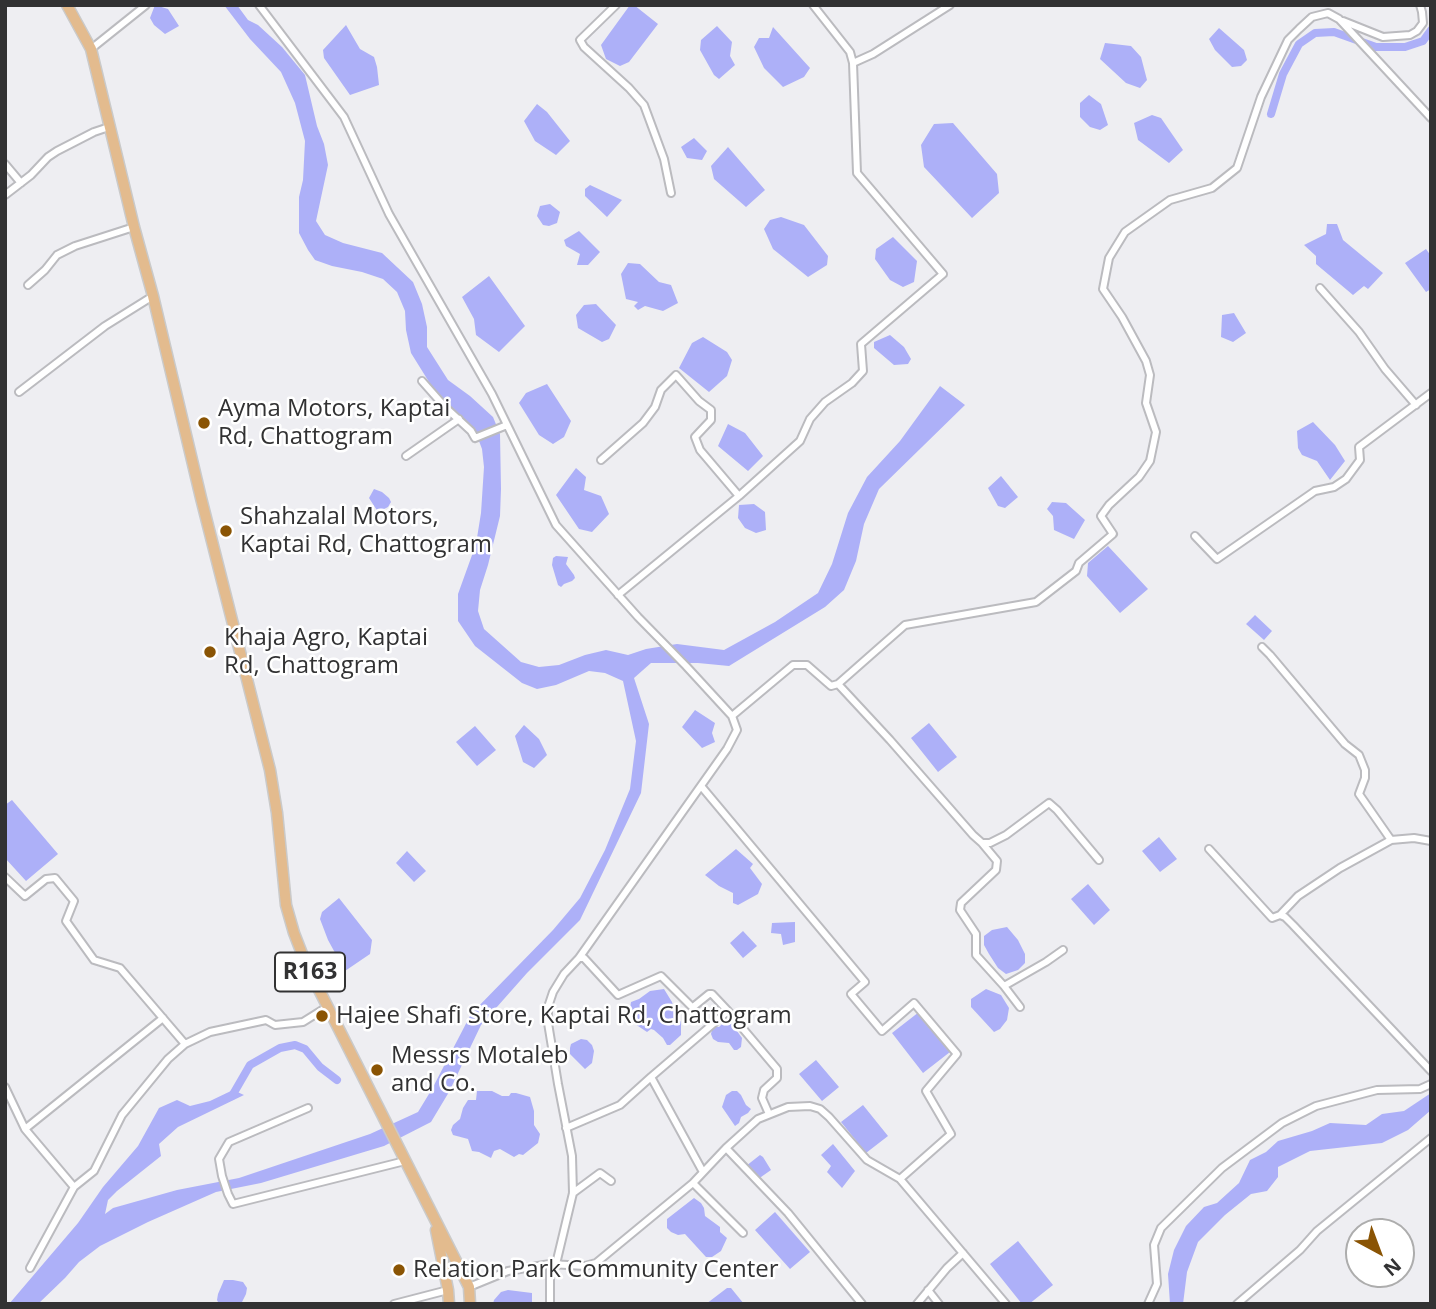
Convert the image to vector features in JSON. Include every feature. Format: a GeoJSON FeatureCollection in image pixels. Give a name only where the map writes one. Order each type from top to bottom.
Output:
{"type":"FeatureCollection","features":[{"type":"Feature","properties":{"kind":"main road","name":"R163"},"geometry":{"type":"LineString","coordinates":[[67,5],[91,49],[270,770],[286,905],[293,933],[327,1007],[468,1287],[470,1304]]}},
{"type":"Feature","properties":{"kind":"main road","name":"R163"},"geometry":{"type":"LineString","coordinates":[[433,1215],[449,1290],[449,1304]]}},
{"type":"Feature","properties":{"kind":"street"},"geometry":{"type":"LineString","coordinates":[[91,49],[146,5]]}},
{"type":"Feature","properties":{"kind":"street"},"geometry":{"type":"LineString","coordinates":[[259,5],[344,117],[389,214],[492,394],[503,426],[556,525],[732,716],[737,730],[727,750],[552,992],[548,1007],[550,1035],[572,1156],[573,1192],[553,1264],[550,1304]]}},
{"type":"Feature","properties":{"kind":"street"},"geometry":{"type":"LineString","coordinates":[[616,5],[580,40],[644,105],[663,159],[671,193]]}},
{"type":"Feature","properties":{"kind":"street"},"geometry":{"type":"LineString","coordinates":[[618,595],[739,496],[800,441],[810,419],[825,402],[852,383],[863,371],[862,344],[943,274],[857,173],[853,63],[850,52],[813,5]]}},
{"type":"Feature","properties":{"kind":"street"},"geometry":{"type":"LineString","coordinates":[[853,63],[873,54],[950,5]]}},
{"type":"Feature","properties":{"kind":"street"},"geometry":{"type":"LineString","coordinates":[[1326,5],[1328,13]]}},
{"type":"Feature","properties":{"kind":"street"},"geometry":{"type":"LineString","coordinates":[[732,716],[793,665],[807,664],[831,686],[838,684],[905,625],[1036,602],[1076,571],[1079,563],[1113,534],[1101,516],[1139,477],[1150,461],[1156,432],[1146,402],[1150,375],[1146,361],[1122,317],[1102,289],[1109,258],[1125,232],[1170,200],[1212,188],[1237,168],[1261,97],[1288,40],[1312,17],[1328,13],[1383,37],[1410,35],[1423,23],[1420,5]]}},
{"type":"Feature","properties":{"kind":"street"},"geometry":{"type":"LineString","coordinates":[[1339,19],[1431,118]]}},
{"type":"Feature","properties":{"kind":"street"},"geometry":{"type":"LineString","coordinates":[[5,195],[57,150],[109,127]]}},
{"type":"Feature","properties":{"kind":"street"},"geometry":{"type":"LineString","coordinates":[[5,164],[21,183]]}},
{"type":"Feature","properties":{"kind":"street"},"geometry":{"type":"LineString","coordinates":[[28,285],[57,255],[75,246],[134,227]]}},
{"type":"Feature","properties":{"kind":"street"},"geometry":{"type":"LineString","coordinates":[[1320,288],[1359,332],[1385,369],[1416,405]]}},
{"type":"Feature","properties":{"kind":"street"},"geometry":{"type":"LineString","coordinates":[[19,392],[105,326],[153,296]]}},
{"type":"Feature","properties":{"kind":"street"},"geometry":{"type":"LineString","coordinates":[[601,460],[643,423],[661,390],[676,375],[710,410],[711,420],[695,437],[700,450],[739,496]]}},
{"type":"Feature","properties":{"kind":"street"},"geometry":{"type":"LineString","coordinates":[[422,381],[475,438],[503,426]]}},
{"type":"Feature","properties":{"kind":"street"},"geometry":{"type":"LineString","coordinates":[[1195,536],[1217,559],[1315,491],[1334,487],[1346,479],[1360,460],[1359,447],[1431,393]]}},
{"type":"Feature","properties":{"kind":"street"},"geometry":{"type":"LineString","coordinates":[[406,456],[459,419]]}},
{"type":"Feature","properties":{"kind":"street"},"geometry":{"type":"LineString","coordinates":[[1262,647],[1345,744],[1359,755],[1365,770],[1359,794],[1391,840]]}},
{"type":"Feature","properties":{"kind":"street"},"geometry":{"type":"LineString","coordinates":[[838,684],[997,862],[996,870],[961,903],[960,910],[976,934],[976,955],[1020,1007]]}},
{"type":"Feature","properties":{"kind":"street"},"geometry":{"type":"LineString","coordinates":[[701,786],[865,982],[851,994],[882,1031],[914,1003],[957,1054],[926,1091],[951,1134],[900,1179]]}},
{"type":"Feature","properties":{"kind":"street"},"geometry":{"type":"LineString","coordinates":[[982,843],[990,843],[1006,835],[1049,803],[1099,860]]}},
{"type":"Feature","properties":{"kind":"street"},"geometry":{"type":"LineString","coordinates":[[1209,849],[1272,918],[1279,915],[1298,895],[1391,840],[1415,838],[1431,841]]}},
{"type":"Feature","properties":{"kind":"street"},"geometry":{"type":"LineString","coordinates":[[5,877],[25,896],[46,879],[55,878],[74,901],[66,921],[94,960],[120,968],[185,1044]]}},
{"type":"Feature","properties":{"kind":"street"},"geometry":{"type":"LineString","coordinates":[[1279,915],[1293,925],[1431,1071]]}},
{"type":"Feature","properties":{"kind":"street"},"geometry":{"type":"LineString","coordinates":[[1004,986],[1063,950]]}},
{"type":"Feature","properties":{"kind":"street"},"geometry":{"type":"LineString","coordinates":[[579,958],[584,958],[618,995],[661,976],[693,1007],[712,994],[777,1069],[777,1077],[764,1090],[762,1098],[769,1114]]}},
{"type":"Feature","properties":{"kind":"street"},"geometry":{"type":"LineString","coordinates":[[30,1268],[74,1186],[94,1171],[122,1115],[168,1059],[185,1044],[211,1032],[266,1020],[275,1024],[303,1022],[327,1007]]}},
{"type":"Feature","properties":{"kind":"street"},"geometry":{"type":"LineString","coordinates":[[566,1128],[620,1105],[728,1011]]}},
{"type":"Feature","properties":{"kind":"street"},"geometry":{"type":"LineString","coordinates":[[25,1129],[163,1018]]}},
{"type":"Feature","properties":{"kind":"street"},"geometry":{"type":"LineString","coordinates":[[651,1077],[703,1172]]}},
{"type":"Feature","properties":{"kind":"street"},"geometry":{"type":"LineString","coordinates":[[1148,1304],[1157,1284],[1154,1245],[1161,1228],[1222,1168],[1282,1123],[1317,1106],[1377,1090],[1420,1088],[1431,1083]]}},
{"type":"Feature","properties":{"kind":"street"},"geometry":{"type":"LineString","coordinates":[[5,1087],[25,1129],[74,1186]]}},
{"type":"Feature","properties":{"kind":"street"},"geometry":{"type":"LineString","coordinates":[[468,1287],[508,1271],[553,1264],[585,1266],[596,1263],[693,1183],[748,1126],[758,1119],[789,1107],[810,1106],[820,1109],[867,1160],[900,1179],[1006,1304]]}},
{"type":"Feature","properties":{"kind":"street"},"geometry":{"type":"LineString","coordinates":[[308,1108],[229,1142],[219,1159],[222,1176],[233,1204],[405,1161]]}},
{"type":"Feature","properties":{"kind":"street"},"geometry":{"type":"LineString","coordinates":[[1243,1302],[1317,1231],[1431,1138]]}},
{"type":"Feature","properties":{"kind":"street"},"geometry":{"type":"LineString","coordinates":[[726,1147],[788,1213],[862,1304]]}},
{"type":"Feature","properties":{"kind":"street"},"geometry":{"type":"LineString","coordinates":[[573,1192],[600,1172],[611,1181]]}},
{"type":"Feature","properties":{"kind":"street"},"geometry":{"type":"LineString","coordinates":[[693,1183],[743,1233]]}},
{"type":"Feature","properties":{"kind":"street"},"geometry":{"type":"LineString","coordinates":[[917,1304],[947,1268],[963,1254]]}},
{"type":"Feature","properties":{"kind":"street"},"geometry":{"type":"LineString","coordinates":[[394,1304],[449,1290]]}},
{"type":"Feature","properties":{"kind":"street"},"geometry":{"type":"LineString","coordinates":[[928,1290],[939,1304]]}},
{"type":"Feature","properties":{"kind":"water"},"geometry":{"type":"Polygon","coordinates":[[[155,5],[168,9],[179,26],[165,34],[154,25],[150,18],[155,5]]]}},
{"type":"Feature","properties":{"kind":"water"},"geometry":{"type":"Polygon","coordinates":[[[224,5],[237,5],[248,20],[258,25],[282,47],[305,75],[328,165],[316,221],[325,235],[343,243],[382,253],[413,282],[427,327],[427,347],[448,380],[493,417],[500,434],[500,516],[480,590],[478,611],[484,629],[521,662],[539,667],[559,665],[606,650],[628,655],[677,644],[724,650],[775,622],[818,593],[832,564],[848,513],[867,477],[900,441],[940,386],[965,405],[879,489],[864,524],[856,561],[844,590],[825,607],[729,666],[651,663],[634,678],[649,724],[641,793],[580,920],[527,973],[481,1025],[449,1092],[431,1122],[384,1146],[261,1183],[216,1192],[100,1246],[79,1262],[38,1304],[9,1304],[78,1223],[103,1187],[138,1146],[159,1108],[177,1100],[190,1106],[210,1101],[233,1090],[244,1095],[178,1127],[159,1144],[161,1156],[108,1200],[105,1214],[113,1208],[177,1190],[239,1178],[370,1134],[418,1112],[471,1014],[553,930],[580,898],[605,850],[630,789],[636,741],[623,681],[605,673],[589,671],[556,685],[537,689],[522,683],[475,646],[458,621],[458,594],[476,544],[481,513],[484,467],[482,449],[476,433],[434,390],[411,353],[405,311],[397,292],[383,279],[315,260],[308,250],[299,233],[299,197],[303,180],[305,141],[295,103],[281,72],[250,39],[224,5]]]}},
{"type":"Feature","properties":{"kind":"water"},"geometry":{"type":"Polygon","coordinates":[[[630,5],[634,5],[658,24],[629,62],[620,66],[606,59],[601,45],[630,5]]]}},
{"type":"Feature","properties":{"kind":"water"},"geometry":{"type":"Polygon","coordinates":[[[346,25],[360,49],[374,57],[379,85],[350,95],[324,58],[323,50],[346,25]]]}},
{"type":"Feature","properties":{"kind":"water"},"geometry":{"type":"Polygon","coordinates":[[[717,26],[732,42],[730,56],[735,65],[719,79],[700,50],[701,40],[717,26]]]}},
{"type":"Feature","properties":{"kind":"water"},"geometry":{"type":"Polygon","coordinates":[[[773,27],[810,68],[804,77],[783,87],[764,68],[754,47],[759,38],[769,38],[773,27]]]}},
{"type":"Feature","properties":{"kind":"water"},"geometry":{"type":"Polygon","coordinates":[[[1219,28],[1244,50],[1247,60],[1241,66],[1232,67],[1215,50],[1209,39],[1219,28]]]}},
{"type":"Feature","properties":{"kind":"water"},"geometry":{"type":"Polygon","coordinates":[[[1105,43],[1131,46],[1141,57],[1147,80],[1140,88],[1126,83],[1100,59],[1105,43]]]}},
{"type":"Feature","properties":{"kind":"water"},"geometry":{"type":"Polygon","coordinates":[[[1089,95],[1101,104],[1108,125],[1100,130],[1090,127],[1080,117],[1080,103],[1089,95]]]}},
{"type":"Feature","properties":{"kind":"water"},"geometry":{"type":"Polygon","coordinates":[[[537,104],[547,112],[570,141],[556,155],[535,141],[524,121],[537,104]]]}},
{"type":"Feature","properties":{"kind":"water"},"geometry":{"type":"Polygon","coordinates":[[[1152,115],[1161,118],[1183,150],[1169,163],[1138,140],[1134,123],[1152,115]]]}},
{"type":"Feature","properties":{"kind":"water"},"geometry":{"type":"Polygon","coordinates":[[[953,123],[997,174],[999,193],[972,218],[924,167],[921,145],[934,124],[953,123]]]}},
{"type":"Feature","properties":{"kind":"water"},"geometry":{"type":"Polygon","coordinates":[[[694,138],[707,151],[702,160],[687,158],[681,147],[694,138]]]}},
{"type":"Feature","properties":{"kind":"water"},"geometry":{"type":"Polygon","coordinates":[[[728,147],[765,190],[746,207],[714,179],[711,166],[728,147]]]}},
{"type":"Feature","properties":{"kind":"water"},"geometry":{"type":"Polygon","coordinates":[[[590,185],[622,200],[607,217],[585,196],[585,189],[590,185]]]}},
{"type":"Feature","properties":{"kind":"water"},"geometry":{"type":"Polygon","coordinates":[[[550,204],[560,212],[557,223],[543,225],[537,216],[540,206],[550,204]]]}},
{"type":"Feature","properties":{"kind":"water"},"geometry":{"type":"Polygon","coordinates":[[[781,217],[804,225],[828,256],[827,265],[808,277],[773,249],[764,229],[770,220],[781,217]]]}},
{"type":"Feature","properties":{"kind":"water"},"geometry":{"type":"Polygon","coordinates":[[[1327,224],[1337,224],[1343,240],[1383,273],[1368,289],[1364,286],[1353,295],[1316,264],[1316,256],[1304,245],[1326,234],[1327,224]]]}},
{"type":"Feature","properties":{"kind":"water"},"geometry":{"type":"Polygon","coordinates":[[[579,231],[600,252],[588,265],[577,265],[580,254],[566,246],[564,240],[579,231]]]}},
{"type":"Feature","properties":{"kind":"water"},"geometry":{"type":"Polygon","coordinates":[[[893,237],[917,261],[914,282],[903,287],[890,280],[875,259],[876,249],[893,237]]]}},
{"type":"Feature","properties":{"kind":"water"},"geometry":{"type":"Polygon","coordinates":[[[1426,249],[1431,256],[1431,289],[1426,292],[1405,263],[1426,249]]]}},
{"type":"Feature","properties":{"kind":"water"},"geometry":{"type":"Polygon","coordinates":[[[628,263],[640,264],[659,282],[671,285],[678,303],[663,311],[645,306],[638,310],[634,306],[638,302],[626,299],[621,274],[628,263]]]}},
{"type":"Feature","properties":{"kind":"water"},"geometry":{"type":"Polygon","coordinates":[[[489,276],[525,326],[499,352],[476,335],[474,319],[462,297],[489,276]]]}},
{"type":"Feature","properties":{"kind":"water"},"geometry":{"type":"Polygon","coordinates":[[[596,304],[616,325],[609,339],[602,342],[578,328],[576,315],[584,305],[596,304]]]}},
{"type":"Feature","properties":{"kind":"water"},"geometry":{"type":"Polygon","coordinates":[[[1234,313],[1246,333],[1233,342],[1221,337],[1222,315],[1234,313]]]}},
{"type":"Feature","properties":{"kind":"water"},"geometry":{"type":"Polygon","coordinates":[[[890,335],[904,347],[911,359],[908,364],[894,365],[874,348],[874,342],[890,335]]]}},
{"type":"Feature","properties":{"kind":"water"},"geometry":{"type":"Polygon","coordinates":[[[703,337],[727,352],[732,360],[727,376],[709,392],[679,368],[692,343],[703,337]]]}},
{"type":"Feature","properties":{"kind":"water"},"geometry":{"type":"Polygon","coordinates":[[[547,384],[571,421],[564,437],[553,444],[539,435],[519,403],[526,393],[547,384]]]}},
{"type":"Feature","properties":{"kind":"water"},"geometry":{"type":"Polygon","coordinates":[[[1313,422],[1335,445],[1345,461],[1330,480],[1317,461],[1302,455],[1298,448],[1297,431],[1313,422]]]}},
{"type":"Feature","properties":{"kind":"water"},"geometry":{"type":"Polygon","coordinates":[[[728,424],[745,433],[763,456],[748,471],[718,446],[728,424]]]}},
{"type":"Feature","properties":{"kind":"water"},"geometry":{"type":"Polygon","coordinates":[[[576,468],[586,477],[584,490],[601,496],[609,514],[592,532],[579,529],[556,495],[576,468]]]}},
{"type":"Feature","properties":{"kind":"water"},"geometry":{"type":"Polygon","coordinates":[[[1001,476],[1018,497],[1005,508],[998,506],[988,488],[1001,476]]]}},
{"type":"Feature","properties":{"kind":"water"},"geometry":{"type":"Polygon","coordinates":[[[374,489],[382,492],[391,502],[388,507],[378,512],[369,498],[374,489]]]}},
{"type":"Feature","properties":{"kind":"water"},"geometry":{"type":"Polygon","coordinates":[[[1052,502],[1066,503],[1085,520],[1074,539],[1054,530],[1053,516],[1047,509],[1052,502]]]}},
{"type":"Feature","properties":{"kind":"water"},"geometry":{"type":"Polygon","coordinates":[[[754,504],[765,512],[766,530],[756,533],[745,528],[738,518],[739,505],[754,504]]]}},
{"type":"Feature","properties":{"kind":"water"},"geometry":{"type":"Polygon","coordinates":[[[1108,546],[1148,589],[1120,613],[1087,576],[1088,563],[1108,546]]]}},
{"type":"Feature","properties":{"kind":"water"},"geometry":{"type":"Polygon","coordinates":[[[556,556],[568,557],[566,564],[575,578],[561,587],[552,565],[556,556]]]}},
{"type":"Feature","properties":{"kind":"water"},"geometry":{"type":"Polygon","coordinates":[[[1255,615],[1272,631],[1264,640],[1246,624],[1255,615]]]}},
{"type":"Feature","properties":{"kind":"water"},"geometry":{"type":"Polygon","coordinates":[[[695,710],[715,723],[712,733],[715,742],[702,748],[682,727],[695,710]]]}},
{"type":"Feature","properties":{"kind":"water"},"geometry":{"type":"Polygon","coordinates":[[[929,723],[957,757],[938,772],[911,738],[929,723]]]}},
{"type":"Feature","properties":{"kind":"water"},"geometry":{"type":"Polygon","coordinates":[[[524,725],[539,739],[547,755],[534,768],[523,762],[515,736],[524,725]]]}},
{"type":"Feature","properties":{"kind":"water"},"geometry":{"type":"Polygon","coordinates":[[[475,726],[496,750],[477,766],[456,742],[475,726]]]}},
{"type":"Feature","properties":{"kind":"water"},"geometry":{"type":"Polygon","coordinates":[[[12,800],[58,854],[26,881],[5,858],[5,805],[12,800]]]}},
{"type":"Feature","properties":{"kind":"water"},"geometry":{"type":"Polygon","coordinates":[[[1159,837],[1177,859],[1160,872],[1142,851],[1159,837]]]}},
{"type":"Feature","properties":{"kind":"water"},"geometry":{"type":"Polygon","coordinates":[[[736,849],[753,864],[750,868],[762,884],[758,894],[738,905],[733,903],[733,893],[705,875],[736,849]]]}},
{"type":"Feature","properties":{"kind":"water"},"geometry":{"type":"Polygon","coordinates":[[[407,851],[426,871],[414,882],[396,863],[407,851]]]}},
{"type":"Feature","properties":{"kind":"water"},"geometry":{"type":"Polygon","coordinates":[[[1088,884],[1110,910],[1094,925],[1071,899],[1088,884]]]}},
{"type":"Feature","properties":{"kind":"water"},"geometry":{"type":"Polygon","coordinates":[[[339,898],[372,940],[370,954],[345,971],[320,919],[322,912],[339,898]]]}},
{"type":"Feature","properties":{"kind":"water"},"geometry":{"type":"Polygon","coordinates":[[[795,922],[795,942],[783,945],[781,934],[771,933],[772,923],[795,922]]]}},
{"type":"Feature","properties":{"kind":"water"},"geometry":{"type":"Polygon","coordinates":[[[1007,927],[1025,954],[1025,963],[1018,970],[1006,974],[998,968],[989,954],[984,945],[984,936],[992,930],[1007,927]]]}},
{"type":"Feature","properties":{"kind":"water"},"geometry":{"type":"Polygon","coordinates":[[[743,931],[757,946],[743,958],[730,943],[743,931]]]}},
{"type":"Feature","properties":{"kind":"water"},"geometry":{"type":"Polygon","coordinates":[[[664,989],[681,1022],[681,1035],[670,1045],[654,1030],[647,1032],[635,1024],[630,1008],[631,1002],[650,991],[664,989]]]}},
{"type":"Feature","properties":{"kind":"water"},"geometry":{"type":"Polygon","coordinates":[[[986,989],[1001,995],[1009,1008],[1007,1020],[994,1032],[971,1007],[971,999],[986,989]]]}},
{"type":"Feature","properties":{"kind":"water"},"geometry":{"type":"Polygon","coordinates":[[[919,1012],[950,1052],[923,1073],[892,1033],[919,1012]]]}},
{"type":"Feature","properties":{"kind":"water"},"geometry":{"type":"Polygon","coordinates":[[[729,1020],[742,1038],[741,1047],[737,1050],[729,1043],[713,1039],[711,1034],[713,1026],[719,1027],[729,1020]]]}},
{"type":"Feature","properties":{"kind":"water"},"geometry":{"type":"Polygon","coordinates":[[[581,1039],[587,1040],[594,1051],[592,1063],[585,1069],[570,1054],[571,1044],[581,1039]]]}},
{"type":"Feature","properties":{"kind":"water"},"geometry":{"type":"Polygon","coordinates":[[[816,1060],[839,1087],[822,1101],[799,1074],[816,1060]]]}},
{"type":"Feature","properties":{"kind":"water"},"geometry":{"type":"Polygon","coordinates":[[[477,1091],[492,1091],[502,1096],[516,1093],[530,1097],[534,1125],[540,1134],[538,1143],[523,1155],[514,1157],[500,1149],[494,1151],[491,1158],[472,1151],[468,1139],[453,1135],[453,1125],[460,1119],[468,1100],[476,1100],[477,1091]]]}},
{"type":"Feature","properties":{"kind":"water"},"geometry":{"type":"Polygon","coordinates":[[[737,1091],[751,1109],[735,1126],[722,1107],[726,1095],[737,1091]]]}},
{"type":"Feature","properties":{"kind":"water"},"geometry":{"type":"Polygon","coordinates":[[[1431,1093],[1431,1110],[1408,1130],[1382,1143],[1310,1151],[1278,1167],[1278,1177],[1267,1191],[1251,1194],[1198,1242],[1187,1272],[1183,1304],[1170,1304],[1168,1274],[1174,1250],[1186,1226],[1204,1207],[1217,1203],[1239,1183],[1250,1160],[1266,1152],[1278,1141],[1330,1123],[1366,1125],[1382,1114],[1404,1111],[1431,1093]]]}},
{"type":"Feature","properties":{"kind":"water"},"geometry":{"type":"Polygon","coordinates":[[[863,1105],[888,1136],[866,1153],[841,1122],[863,1105]]]}},
{"type":"Feature","properties":{"kind":"water"},"geometry":{"type":"Polygon","coordinates":[[[833,1144],[855,1171],[842,1188],[827,1172],[831,1166],[821,1155],[833,1144]]]}},
{"type":"Feature","properties":{"kind":"water"},"geometry":{"type":"Polygon","coordinates":[[[760,1155],[771,1170],[757,1178],[746,1166],[760,1155]]]}},
{"type":"Feature","properties":{"kind":"water"},"geometry":{"type":"Polygon","coordinates":[[[694,1198],[701,1203],[705,1216],[720,1227],[720,1232],[727,1238],[721,1251],[712,1257],[706,1257],[685,1234],[678,1235],[667,1228],[667,1219],[694,1198]]]}},
{"type":"Feature","properties":{"kind":"water"},"geometry":{"type":"Polygon","coordinates":[[[775,1212],[810,1252],[790,1269],[755,1230],[775,1212]]]}},
{"type":"Feature","properties":{"kind":"water"},"geometry":{"type":"Polygon","coordinates":[[[1018,1241],[1053,1285],[1029,1304],[1022,1304],[990,1264],[1018,1241]]]}},
{"type":"Feature","properties":{"kind":"water"},"geometry":{"type":"Polygon","coordinates":[[[224,1280],[243,1282],[247,1288],[241,1304],[219,1304],[218,1294],[224,1280]]]}},
{"type":"Feature","properties":{"kind":"water"},"geometry":{"type":"Polygon","coordinates":[[[727,1288],[731,1288],[744,1304],[706,1304],[727,1288]]]}},
{"type":"Feature","properties":{"kind":"water"},"geometry":{"type":"Polygon","coordinates":[[[508,1290],[532,1293],[532,1304],[493,1304],[501,1292],[508,1290]]]}},
{"type":"Feature","properties":{"kind":"waterway"},"geometry":{"type":"LineString","coordinates":[[1271,114],[1283,74],[1299,44],[1315,33],[1334,32],[1376,47],[1405,47],[1423,41],[1431,30]]}},
{"type":"Feature","properties":{"kind":"waterway"},"geometry":{"type":"LineString","coordinates":[[227,1098],[232,1096],[250,1065],[280,1048],[295,1045],[305,1049],[320,1067],[337,1080]]}},
{"type":"Feature","properties":{"kind":"place","name":"Ayma Motors, Kaptai Rd, Chattogram"},"geometry":{"type":"Point","coordinates":[204,423]}},
{"type":"Feature","properties":{"kind":"place","name":"Shahzalal Motors, Kaptai Rd, Chattogram"},"geometry":{"type":"Point","coordinates":[226,531]}},
{"type":"Feature","properties":{"kind":"place","name":"Khaja Agro, Kaptai Rd, Chattogram"},"geometry":{"type":"Point","coordinates":[210,652]}},
{"type":"Feature","properties":{"kind":"place","name":"Hajee Shafi Store, Kaptai Rd, Chattogram"},"geometry":{"type":"Point","coordinates":[322,1016]}},
{"type":"Feature","properties":{"kind":"place","name":"Messrs Motaleb and Co."},"geometry":{"type":"Point","coordinates":[377,1070]}},
{"type":"Feature","properties":{"kind":"place","name":"Relation Park Community Center"},"geometry":{"type":"Point","coordinates":[399,1270]}}]}
